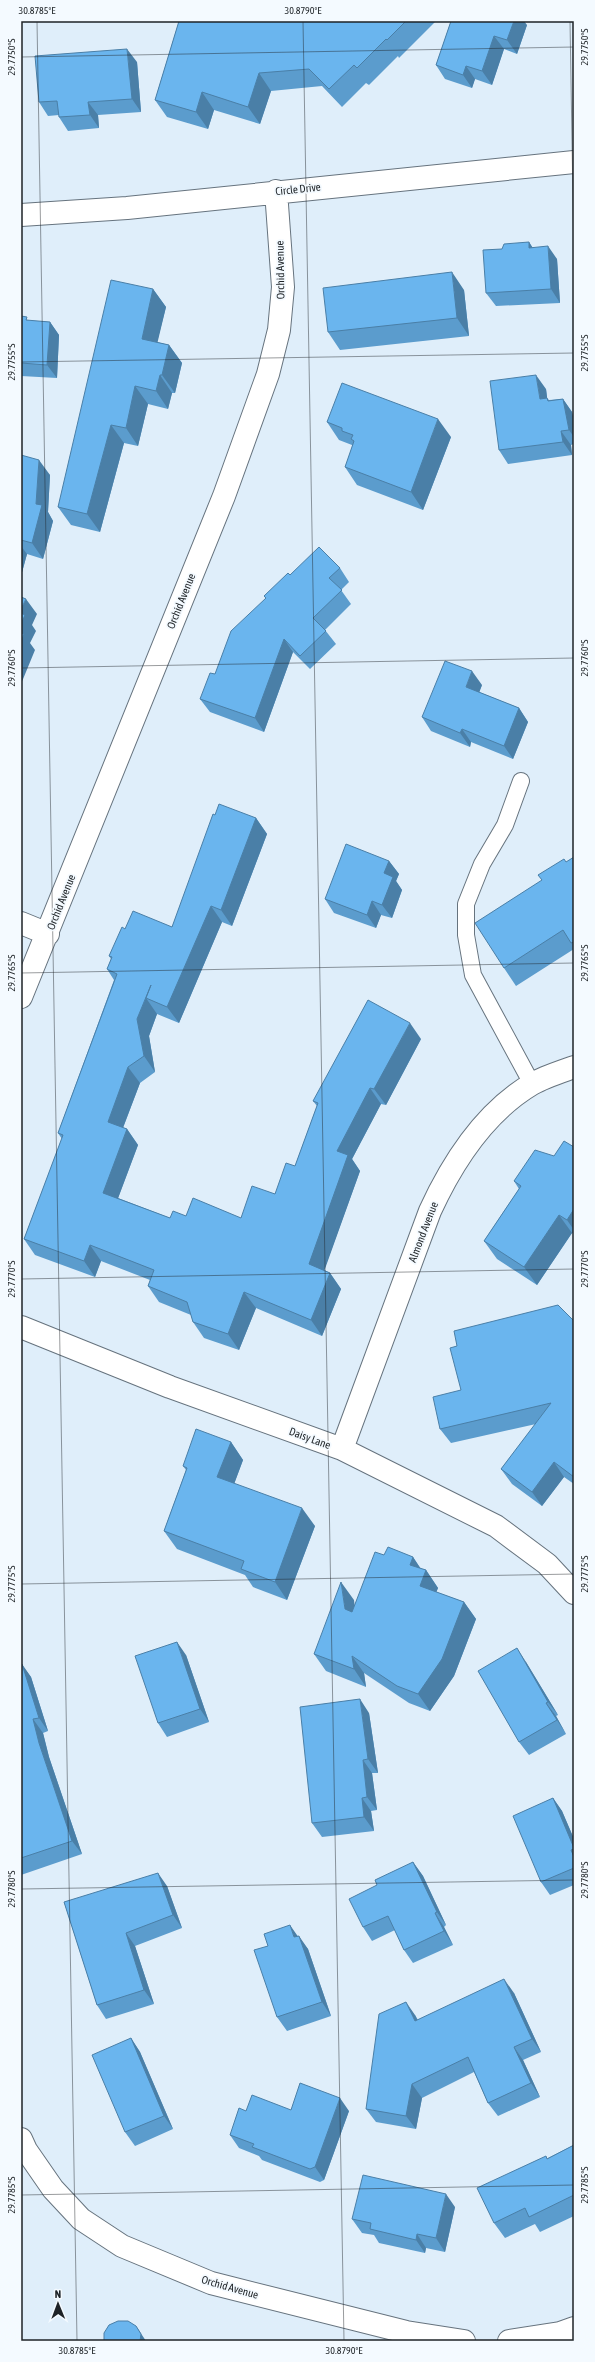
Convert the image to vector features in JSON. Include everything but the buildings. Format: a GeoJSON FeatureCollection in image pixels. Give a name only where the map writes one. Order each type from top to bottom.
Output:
{"type":"FeatureCollection","features":[{"type":"Feature","properties":{"kind":"street","name":"Circle Drive"},"geometry":{"type":"LineString","coordinates":[[21,215],[127,208],[276,191],[574,162]]}},
{"type":"Feature","properties":{"kind":"street","name":"Orchid Avenue"},"geometry":{"type":"LineString","coordinates":[[21,997],[48,934],[224,496],[268,374],[279,330],[283,287],[276,191]]}},
{"type":"Feature","properties":{"kind":"street"},"geometry":{"type":"LineString","coordinates":[[21,923],[48,934]]}},
{"type":"Feature","properties":{"kind":"street","name":"Almond Avenue"},"geometry":{"type":"LineString","coordinates":[[342,1450],[430,1211],[446,1176],[498,1111],[532,1084],[574,1067]]}},
{"type":"Feature","properties":{"kind":"street","name":"Daisy Lane"},"geometry":{"type":"LineString","coordinates":[[21,1327],[170,1387],[342,1450],[496,1526],[547,1564],[574,1593]]}},
{"type":"Feature","properties":{"kind":"street","name":"Orchid Avenue"},"geometry":{"type":"LineString","coordinates":[[21,2139],[26,2150],[53,2189],[76,2214],[122,2246],[211,2283],[406,2332],[464,2341]]}},
{"type":"Feature","properties":{"kind":"street"},"geometry":{"type":"LineString","coordinates":[[509,2341],[560,2333],[574,2328]]}},
{"type":"Feature","properties":{"kind":"lane"},"geometry":{"type":"LineString","coordinates":[[521,780],[505,825],[482,864],[466,904],[466,935],[473,975],[532,1084]]}}]}
